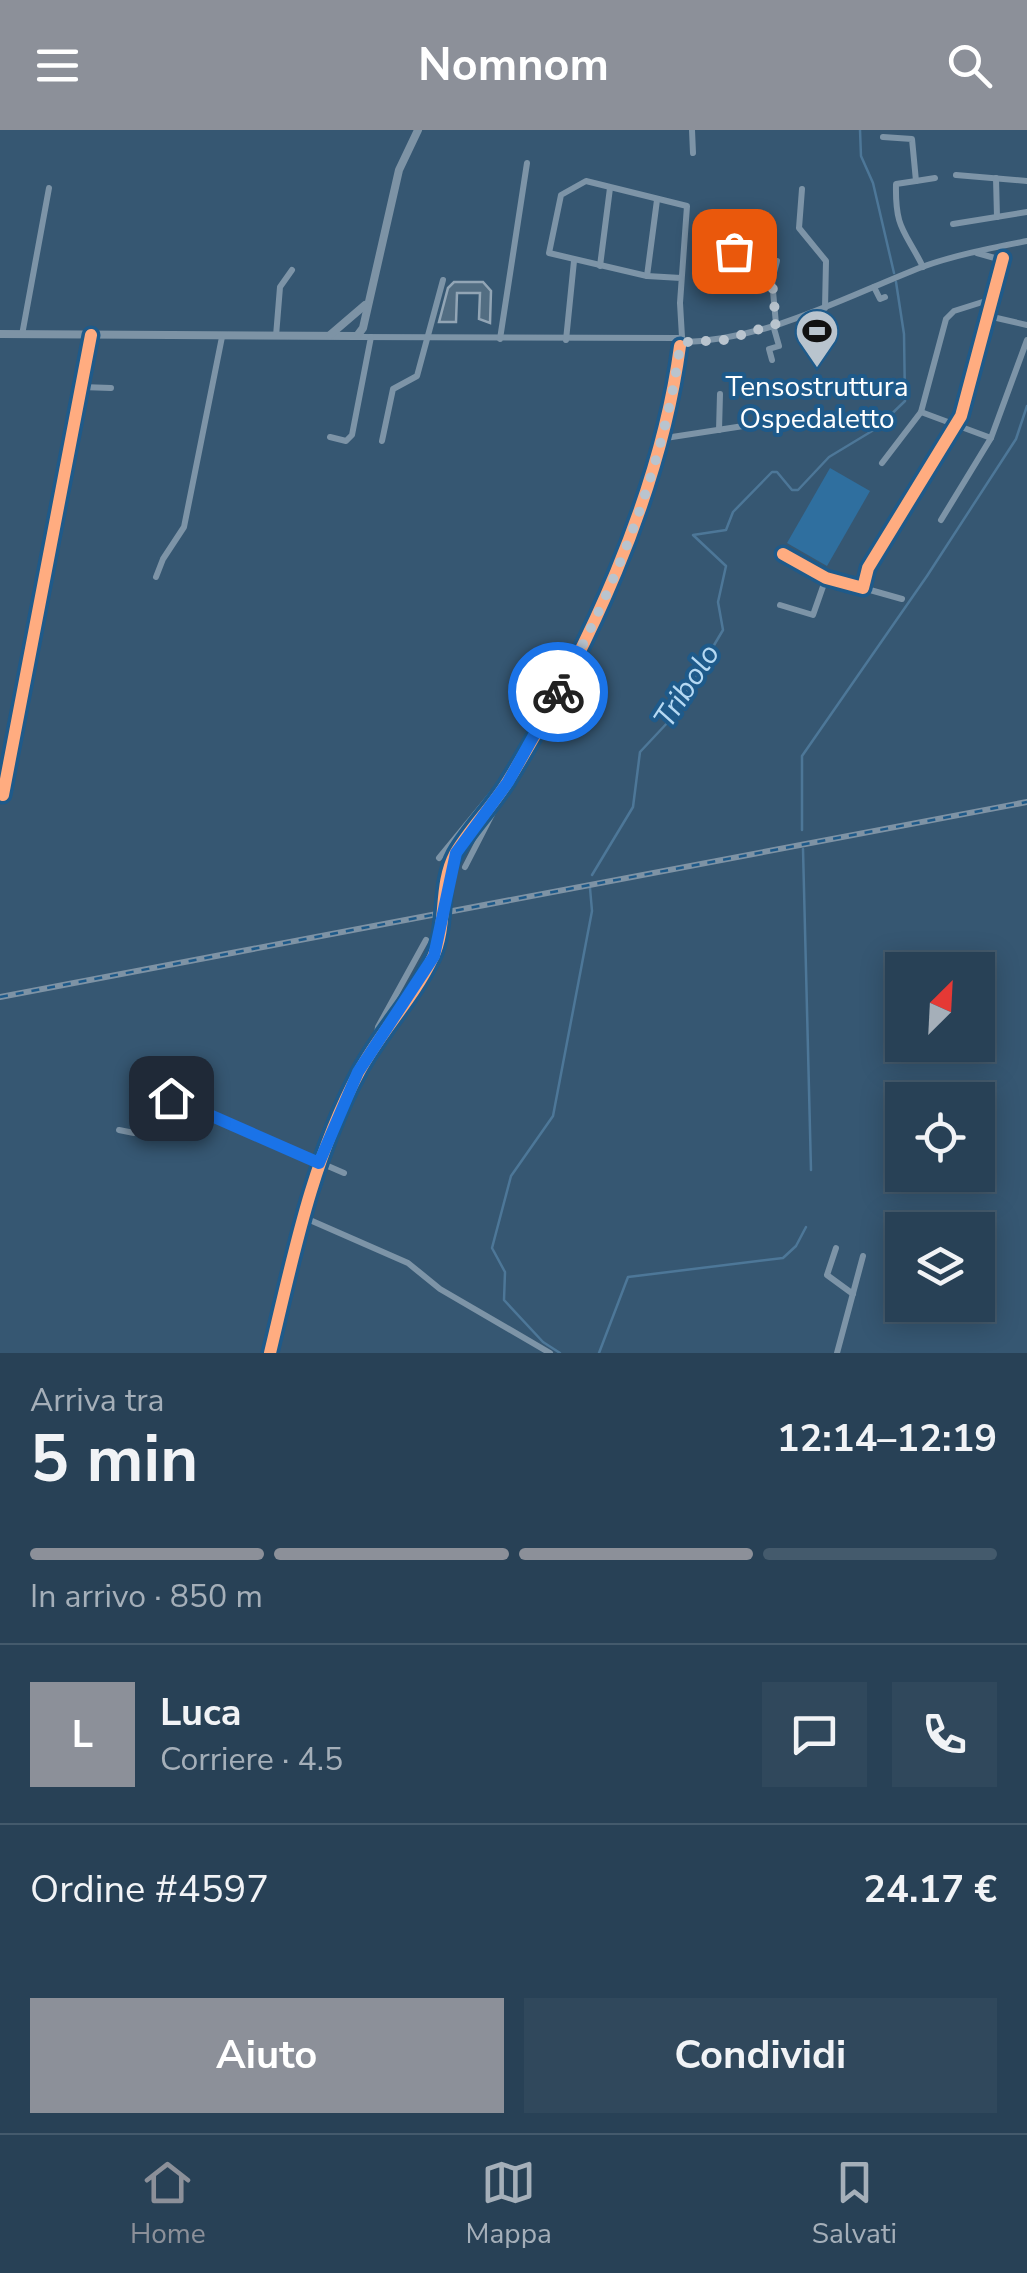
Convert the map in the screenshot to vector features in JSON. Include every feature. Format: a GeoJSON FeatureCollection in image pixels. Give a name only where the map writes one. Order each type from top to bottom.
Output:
{"type":"FeatureCollection","features":[{"type":"Feature","properties":{"kind":"main road"},"geometry":{"type":"LineString","coordinates":[[0,334],[352,336],[363,326],[401,162],[418,130]]}},
{"type":"Feature","properties":{"kind":"main road"},"geometry":{"type":"LineString","coordinates":[[326,336],[366,302]]}},
{"type":"Feature","properties":{"kind":"main road"},"geometry":{"type":"LineString","coordinates":[[352,316],[363,326]]}},
{"type":"Feature","properties":{"kind":"main road"},"geometry":{"type":"LineString","coordinates":[[344,323],[344,331],[352,336]]}},
{"type":"Feature","properties":{"kind":"street"},"geometry":{"type":"LineString","coordinates":[[692,130],[693,152]]}},
{"type":"Feature","properties":{"kind":"street"},"geometry":{"type":"LineString","coordinates":[[883,137],[912,139],[916,181]]}},
{"type":"Feature","properties":{"kind":"street"},"geometry":{"type":"LineString","coordinates":[[500,339],[526,163]]}},
{"type":"Feature","properties":{"kind":"street"},"geometry":{"type":"LineString","coordinates":[[956,175],[1027,181]]}},
{"type":"Feature","properties":{"kind":"street"},"geometry":{"type":"LineString","coordinates":[[923,267],[902,236],[896,184],[935,178]]}},
{"type":"Feature","properties":{"kind":"street"},"geometry":{"type":"LineString","coordinates":[[996,178],[997,217]]}},
{"type":"Feature","properties":{"kind":"street"},"geometry":{"type":"LineString","coordinates":[[464,868],[602,603],[644,497],[681,342],[681,278],[688,207],[586,181],[567,189],[558,202],[548,253],[647,276],[681,278]]}},
{"type":"Feature","properties":{"kind":"street"},"geometry":{"type":"LineString","coordinates":[[22,335],[48,188]]}},
{"type":"Feature","properties":{"kind":"street"},"geometry":{"type":"LineString","coordinates":[[600,266],[610,188]]}},
{"type":"Feature","properties":{"kind":"street"},"geometry":{"type":"LineString","coordinates":[[802,188],[800,228],[826,261],[825,308]]}},
{"type":"Feature","properties":{"kind":"street"},"geometry":{"type":"LineString","coordinates":[[647,276],[657,200]]}},
{"type":"Feature","properties":{"kind":"street"},"geometry":{"type":"LineString","coordinates":[[952,224],[1027,212]]}},
{"type":"Feature","properties":{"kind":"street"},"geometry":{"type":"LineString","coordinates":[[736,235],[731,281],[772,280]]}},
{"type":"Feature","properties":{"kind":"street"},"geometry":{"type":"LineString","coordinates":[[352,336],[725,340],[825,308],[923,267],[976,253],[998,255],[1027,242]]}},
{"type":"Feature","properties":{"kind":"street"},"geometry":{"type":"LineString","coordinates":[[712,248],[734,251]]}},
{"type":"Feature","properties":{"kind":"street"},"geometry":{"type":"LineString","coordinates":[[752,280],[755,249]]}},
{"type":"Feature","properties":{"kind":"street"},"geometry":{"type":"LineString","coordinates":[[863,588],[868,568],[964,406],[999,272],[998,255]]}},
{"type":"Feature","properties":{"kind":"street"},"geometry":{"type":"LineString","coordinates":[[566,340],[574,261]]}},
{"type":"Feature","properties":{"kind":"street"},"geometry":{"type":"LineString","coordinates":[[772,360],[770,349],[778,346],[772,280],[776,261]]}},
{"type":"Feature","properties":{"kind":"street"},"geometry":{"type":"LineString","coordinates":[[275,337],[280,287],[292,270]]}},
{"type":"Feature","properties":{"kind":"street"},"geometry":{"type":"LineString","coordinates":[[382,440],[393,389],[417,376],[443,280]]}},
{"type":"Feature","properties":{"kind":"street"},"geometry":{"type":"LineString","coordinates":[[874,287],[883,301]]}},
{"type":"Feature","properties":{"kind":"street"},"geometry":{"type":"LineString","coordinates":[[882,462],[920,412],[946,319],[954,311],[992,299]]}},
{"type":"Feature","properties":{"kind":"street"},"geometry":{"type":"LineString","coordinates":[[988,316],[1027,325]]}},
{"type":"Feature","properties":{"kind":"street"},"geometry":{"type":"LineString","coordinates":[[363,326],[373,337]]}},
{"type":"Feature","properties":{"kind":"street"},"geometry":{"type":"LineString","coordinates":[[3,795],[91,335]]}},
{"type":"Feature","properties":{"kind":"street"},"geometry":{"type":"LineString","coordinates":[[156,577],[163,558],[184,526],[222,336]]}},
{"type":"Feature","properties":{"kind":"street"},"geometry":{"type":"LineString","coordinates":[[330,437],[346,441],[352,435],[373,337]]}},
{"type":"Feature","properties":{"kind":"street"},"geometry":{"type":"LineString","coordinates":[[940,520],[991,438],[1027,340]]}},
{"type":"Feature","properties":{"kind":"street"},"geometry":{"type":"LineString","coordinates":[[82,386],[111,388]]}},
{"type":"Feature","properties":{"kind":"street"},"geometry":{"type":"LineString","coordinates":[[720,394],[720,430]]}},
{"type":"Feature","properties":{"kind":"street"},"geometry":{"type":"LineString","coordinates":[[920,412],[991,438]]}},
{"type":"Feature","properties":{"kind":"street"},"geometry":{"type":"LineString","coordinates":[[659,439],[750,425]]}},
{"type":"Feature","properties":{"kind":"street"},"geometry":{"type":"LineString","coordinates":[[783,554],[826,578],[902,599]]}},
{"type":"Feature","properties":{"kind":"street"},"geometry":{"type":"LineString","coordinates":[[780,606],[814,615],[826,578]]}},
{"type":"Feature","properties":{"kind":"street"},"geometry":{"type":"LineString","coordinates":[[439,858],[495,790],[504,788]]}},
{"type":"Feature","properties":{"kind":"street"},"geometry":{"type":"LineString","coordinates":[[270,1353],[319,1163],[352,1085],[376,1042],[428,967],[440,932],[444,893],[456,853],[504,788]]}},
{"type":"Feature","properties":{"kind":"street"},"geometry":{"type":"LineString","coordinates":[[376,1042],[378,1026],[426,940]]}},
{"type":"Feature","properties":{"kind":"street"},"geometry":{"type":"LineString","coordinates":[[118,1130],[143,1130],[157,1102],[171,1098],[344,1173]]}},
{"type":"Feature","properties":{"kind":"street"},"geometry":{"type":"LineString","coordinates":[[303,1216],[408,1263],[440,1290],[550,1353]]}},
{"type":"Feature","properties":{"kind":"street"},"geometry":{"type":"LineString","coordinates":[[836,1248],[827,1275],[854,1295]]}},
{"type":"Feature","properties":{"kind":"street"},"geometry":{"type":"LineString","coordinates":[[837,1353],[863,1256]]}},
{"type":"Feature","properties":{"kind":"shaded area"},"geometry":{"type":"Polygon","coordinates":[[[830,468],[870,491],[827,566],[787,543],[830,468]]]}},
{"type":"Feature","properties":{"kind":"building"},"geometry":{"type":"Polygon","coordinates":[[[454,282],[483,282],[491,291],[490,323],[479,319],[480,293],[457,293],[456,322],[439,322],[448,288],[454,282]]]}},
{"type":"Feature","properties":{"kind":"waterway","name":"Tribolo"},"geometry":{"type":"LineString","coordinates":[[860,130],[861,156],[873,183],[894,273]]}},
{"type":"Feature","properties":{"kind":"waterway","name":"Tribolo"},"geometry":{"type":"LineString","coordinates":[[592,875],[633,807],[640,752],[669,721],[723,630],[718,602],[726,566],[693,535],[726,530],[733,512],[772,472],[777,472],[792,490],[798,490],[829,457],[877,428],[905,401],[904,334],[896,282]]}},
{"type":"Feature","properties":{"kind":"waterway"},"geometry":{"type":"LineString","coordinates":[[802,830],[802,756],[1016,439],[1027,406]]}},
{"type":"Feature","properties":{"kind":"waterway"},"geometry":{"type":"LineString","coordinates":[[803,849],[811,1170]]}},
{"type":"Feature","properties":{"kind":"waterway","name":"Tribolo"},"geometry":{"type":"LineString","coordinates":[[560,1353],[543,1342],[504,1300],[505,1272],[492,1248],[511,1176],[553,1116],[592,911],[590,888]]}},
{"type":"Feature","properties":{"kind":"waterway"},"geometry":{"type":"LineString","coordinates":[[599,1353],[628,1277],[783,1258],[796,1246],[806,1227]]}},
{"type":"Feature","properties":{"kind":"railway"},"geometry":{"type":"LineString","coordinates":[[0,997],[1027,802]]}},
{"type":"Feature","properties":{"kind":"cycle path"},"geometry":{"type":"LineString","coordinates":[[783,554],[826,578],[863,588],[868,568],[961,416],[1003,258]]}},
{"type":"Feature","properties":{"kind":"cycle path"},"geometry":{"type":"LineString","coordinates":[[3,795],[91,335]]}},
{"type":"Feature","properties":{"kind":"cycle path"},"geometry":{"type":"LineString","coordinates":[[270,1353],[328,1140],[367,1057],[433,957],[446,879],[455,854],[502,790],[537,731],[616,572],[656,460],[680,346]]}},
{"type":"Feature","properties":{"kind":"way so far"},"geometry":{"type":"LineString","coordinates":[[558,692],[602,603],[644,497],[677,372],[680,346],[686,342],[725,340],[776,324],[772,280],[731,281],[734,251]]}},
{"type":"Feature","properties":{"kind":"place","name":"Tensostruttura Ospedaletto"},"geometry":{"type":"Point","coordinates":[817,369]}},
{"type":"Feature","properties":{"kind":"route"},"geometry":{"type":"LineString","coordinates":[[171,1098],[319,1163],[358,1072],[434,956],[444,893],[456,853],[508,782],[558,692]]}}]}
